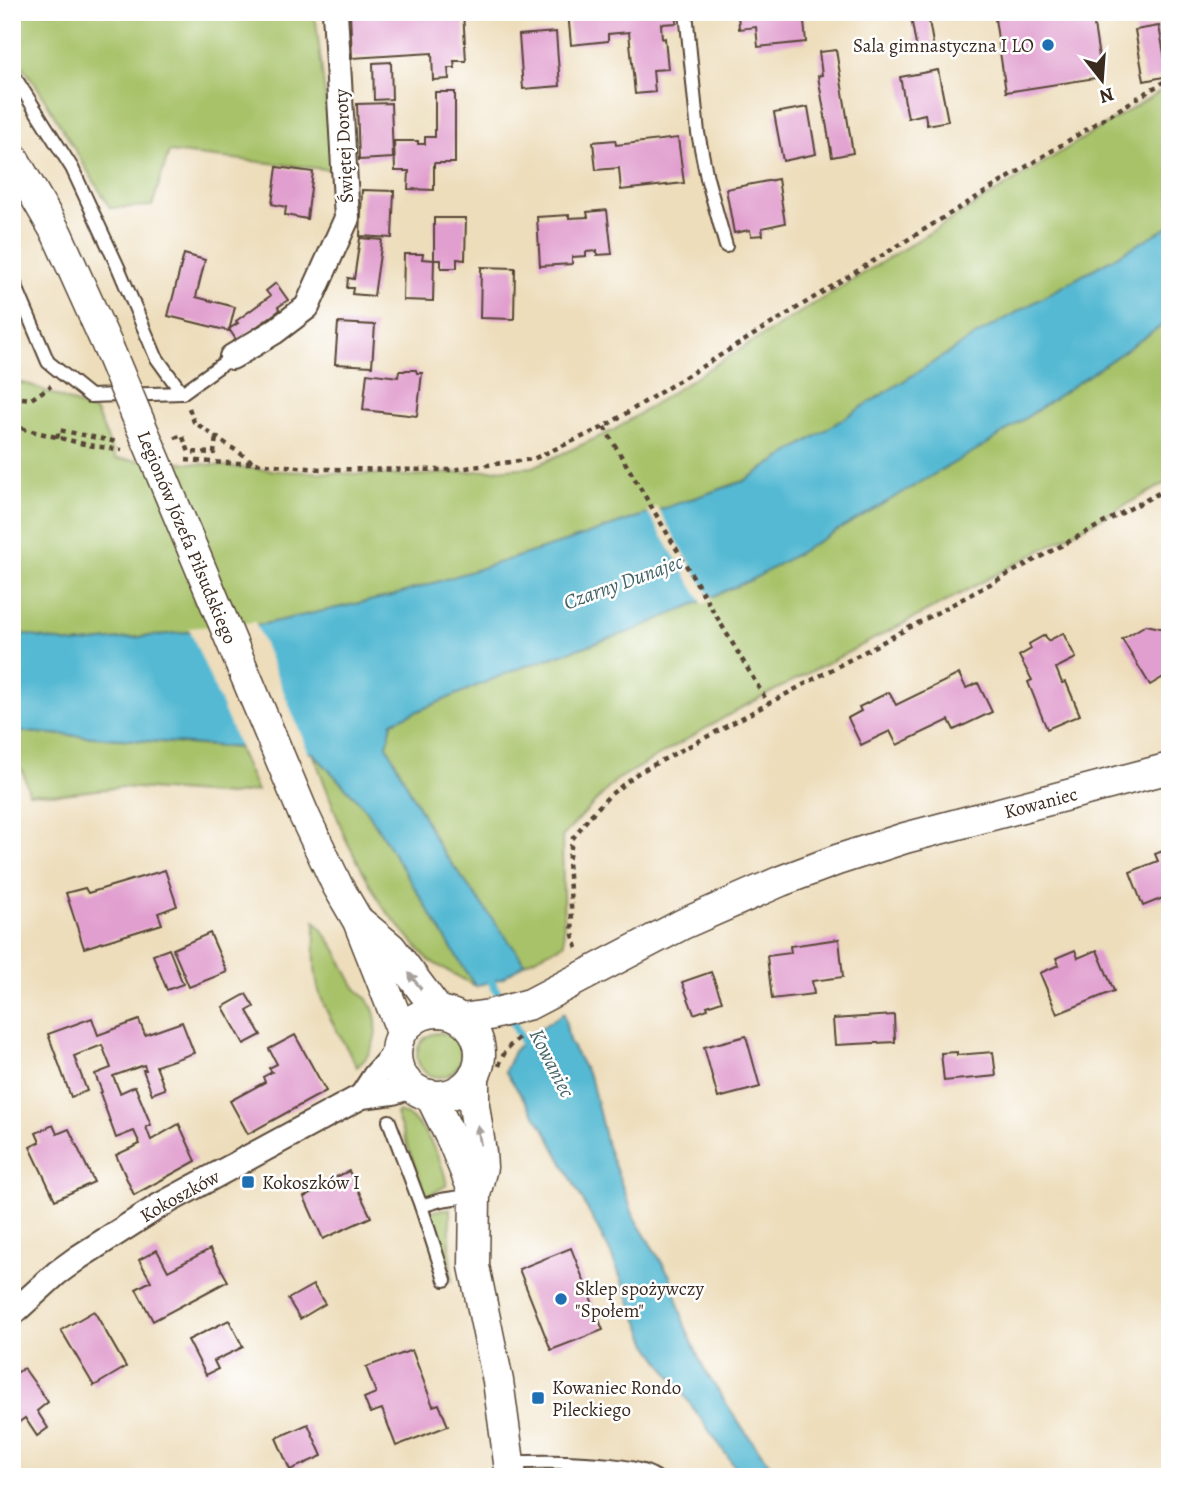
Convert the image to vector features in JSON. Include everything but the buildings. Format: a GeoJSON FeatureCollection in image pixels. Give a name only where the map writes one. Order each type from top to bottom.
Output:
{"type":"FeatureCollection","features":[{"type":"Feature","properties":{"kind":"street","name":"Świętej Doroty"},"geometry":{"type":"LineString","coordinates":[[232,357],[274,332],[307,307],[347,218],[335,12]]}},
{"type":"Feature","properties":{"kind":"street","name":"Legionów Józefa Piłsudskiego"},"geometry":{"type":"LineString","coordinates":[[12,156],[57,234],[108,347],[304,815],[358,921],[399,1042]]}},
{"type":"Feature","properties":{"kind":"street","name":"Kowaniec"},"geometry":{"type":"LineString","coordinates":[[450,1016],[489,1015],[530,1004],[712,911],[837,860],[905,838],[1170,768]]}},
{"type":"Feature","properties":{"kind":"street","name":"Legionów Józefa Piłsudskiego"},"geometry":{"type":"LineString","coordinates":[[358,921],[391,948],[450,1016]]}},
{"type":"Feature","properties":{"kind":"street","name":"Kowaniec"},"geometry":{"type":"LineString","coordinates":[[477,1068],[494,1041],[530,1004]]}},
{"type":"Feature","properties":{"kind":"street"},"geometry":{"type":"LineString","coordinates":[[475,1195],[454,1144],[420,1091],[399,1071],[399,1042],[407,1026],[418,1017],[432,1012],[450,1016],[473,1030],[479,1044],[474,1105],[482,1167],[475,1195],[474,1266],[498,1381],[510,1470]]}},
{"type":"Feature","properties":{"kind":"street","name":"Kokoszków"},"geometry":{"type":"LineString","coordinates":[[362,1096],[399,1042]]}},
{"type":"Feature","properties":{"kind":"street"},"geometry":{"type":"LineString","coordinates":[[420,1091],[445,1096],[465,1087],[477,1068]]}},
{"type":"Feature","properties":{"kind":"street","name":"Kokoszków"},"geometry":{"type":"LineString","coordinates":[[12,1314],[57,1273],[148,1213],[362,1096],[393,1091],[420,1091]]}},
{"type":"Feature","properties":{"kind":"lane"},"geometry":{"type":"LineString","coordinates":[[686,12],[698,133],[726,246]]}},
{"type":"Feature","properties":{"kind":"lane"},"geometry":{"type":"LineString","coordinates":[[12,73],[72,168],[156,357],[182,393]]}},
{"type":"Feature","properties":{"kind":"lane"},"geometry":{"type":"LineString","coordinates":[[12,277],[48,362],[90,396],[182,393],[232,357]]}},
{"type":"Feature","properties":{"kind":"lane"},"geometry":{"type":"LineString","coordinates":[[389,1121],[445,1280]]}},
{"type":"Feature","properties":{"kind":"lane"},"geometry":{"type":"LineString","coordinates":[[421,1206],[475,1195]]}},
{"type":"Feature","properties":{"kind":"lane"},"geometry":{"type":"LineString","coordinates":[[510,1470],[538,1462],[615,1465],[651,1473],[656,1477]]}},
{"type":"Feature","properties":{"kind":"path"},"geometry":{"type":"LineString","coordinates":[[178,458],[320,469],[450,470],[533,459],[604,427],[1170,78]]}},
{"type":"Feature","properties":{"kind":"path"},"geometry":{"type":"LineString","coordinates":[[12,397],[31,400],[66,376]]}},
{"type":"Feature","properties":{"kind":"path"},"geometry":{"type":"LineString","coordinates":[[182,393],[194,422],[254,463]]}},
{"type":"Feature","properties":{"kind":"path"},"geometry":{"type":"LineString","coordinates":[[12,426],[57,438],[127,451]]}},
{"type":"Feature","properties":{"kind":"path"},"geometry":{"type":"LineString","coordinates":[[604,427],[768,703]]}},
{"type":"Feature","properties":{"kind":"path"},"geometry":{"type":"LineString","coordinates":[[57,438],[60,430],[121,443]]}},
{"type":"Feature","properties":{"kind":"path"},"geometry":{"type":"LineString","coordinates":[[175,438],[182,435],[189,452],[214,453],[216,437]]}},
{"type":"Feature","properties":{"kind":"path"},"geometry":{"type":"LineString","coordinates":[[579,955],[573,935],[568,861],[573,838],[610,795],[638,773],[1170,487]]}},
{"type":"Feature","properties":{"kind":"green space"},"geometry":{"type":"Polygon","coordinates":[[[12,12],[306,12],[316,21],[334,170],[169,152],[152,206],[110,208],[38,88],[12,51],[12,12]]]}},
{"type":"Feature","properties":{"kind":"green space"},"geometry":{"type":"Polygon","coordinates":[[[1170,85],[1170,226],[980,333],[744,481],[568,541],[392,596],[264,624],[74,644],[12,632],[12,381],[31,385],[96,412],[116,459],[281,471],[412,476],[533,467],[614,430],[708,369],[1170,85]]]}},
{"type":"Feature","properties":{"kind":"green space"},"geometry":{"type":"Polygon","coordinates":[[[1170,320],[1170,481],[741,708],[615,781],[562,837],[564,944],[525,963],[438,845],[387,746],[392,722],[509,672],[634,630],[753,579],[990,442],[1170,320]]]}},
{"type":"Feature","properties":{"kind":"green space"},"geometry":{"type":"Polygon","coordinates":[[[12,731],[238,748],[257,791],[230,795],[122,787],[63,794],[29,793],[22,769],[12,768],[12,731]]]}},
{"type":"Feature","properties":{"kind":"green space"},"geometry":{"type":"Polygon","coordinates":[[[313,753],[366,809],[475,986],[428,960],[382,906],[346,840],[313,753]]]}},
{"type":"Feature","properties":{"kind":"green space"},"geometry":{"type":"Polygon","coordinates":[[[315,921],[335,948],[349,978],[374,1011],[376,1028],[373,1045],[364,1061],[357,1067],[319,992],[315,967],[315,921]]]}},
{"type":"Feature","properties":{"kind":"green space"},"geometry":{"type":"Polygon","coordinates":[[[439,1033],[455,1039],[461,1055],[455,1071],[439,1077],[423,1071],[417,1055],[423,1039],[439,1033]]]}},
{"type":"Feature","properties":{"kind":"green space"},"geometry":{"type":"Polygon","coordinates":[[[396,1114],[406,1115],[423,1131],[441,1165],[447,1185],[426,1197],[396,1114]]]}},
{"type":"Feature","properties":{"kind":"green space"},"geometry":{"type":"Polygon","coordinates":[[[450,1209],[452,1282],[430,1212],[450,1209]]]}},
{"type":"Feature","properties":{"kind":"water","name":"Czarny Dunajec"},"geometry":{"type":"Polygon","coordinates":[[[1170,226],[1170,320],[990,442],[753,579],[634,630],[514,670],[392,722],[387,746],[438,845],[525,963],[502,978],[475,986],[366,809],[313,753],[12,731],[12,632],[74,644],[264,624],[392,596],[568,541],[744,481],[980,333],[1170,226]]]}},
{"type":"Feature","properties":{"kind":"water"},"geometry":{"type":"Polygon","coordinates":[[[564,1013],[569,1041],[591,1080],[607,1146],[635,1219],[670,1276],[685,1326],[704,1369],[770,1465],[774,1477],[742,1477],[648,1344],[610,1252],[547,1133],[505,1071],[515,1049],[564,1013]]]}},
{"type":"Feature","properties":{"kind":"pier"},"geometry":{"type":"Polygon","coordinates":[[[657,507],[712,600],[703,604],[647,511],[657,507]]]}},
{"type":"Feature","properties":{"kind":"pier"},"geometry":{"type":"Polygon","coordinates":[[[255,622],[310,756],[241,751],[189,628],[255,622]]]}},
{"type":"Feature","properties":{"kind":"waterway","name":"Kowaniec"},"geometry":{"type":"LineString","coordinates":[[487,973],[504,1005]]}},
{"type":"Feature","properties":{"kind":"waterway","name":"Kowaniec"},"geometry":{"type":"LineString","coordinates":[[510,1017],[528,1051]]}},
{"type":"Feature","properties":{"kind":"place","name":"Sala gimnastyczna I LO"},"geometry":{"type":"Point","coordinates":[1048,45]}},
{"type":"Feature","properties":{"kind":"place","name":"Kokoszków I"},"geometry":{"type":"Point","coordinates":[248,1182]}},
{"type":"Feature","properties":{"kind":"place","name":"Sklep spożywczy \"Społem\""},"geometry":{"type":"Point","coordinates":[561,1299]}},
{"type":"Feature","properties":{"kind":"place","name":"Kowaniec Rondo Pileckiego"},"geometry":{"type":"Point","coordinates":[538,1398]}}]}
